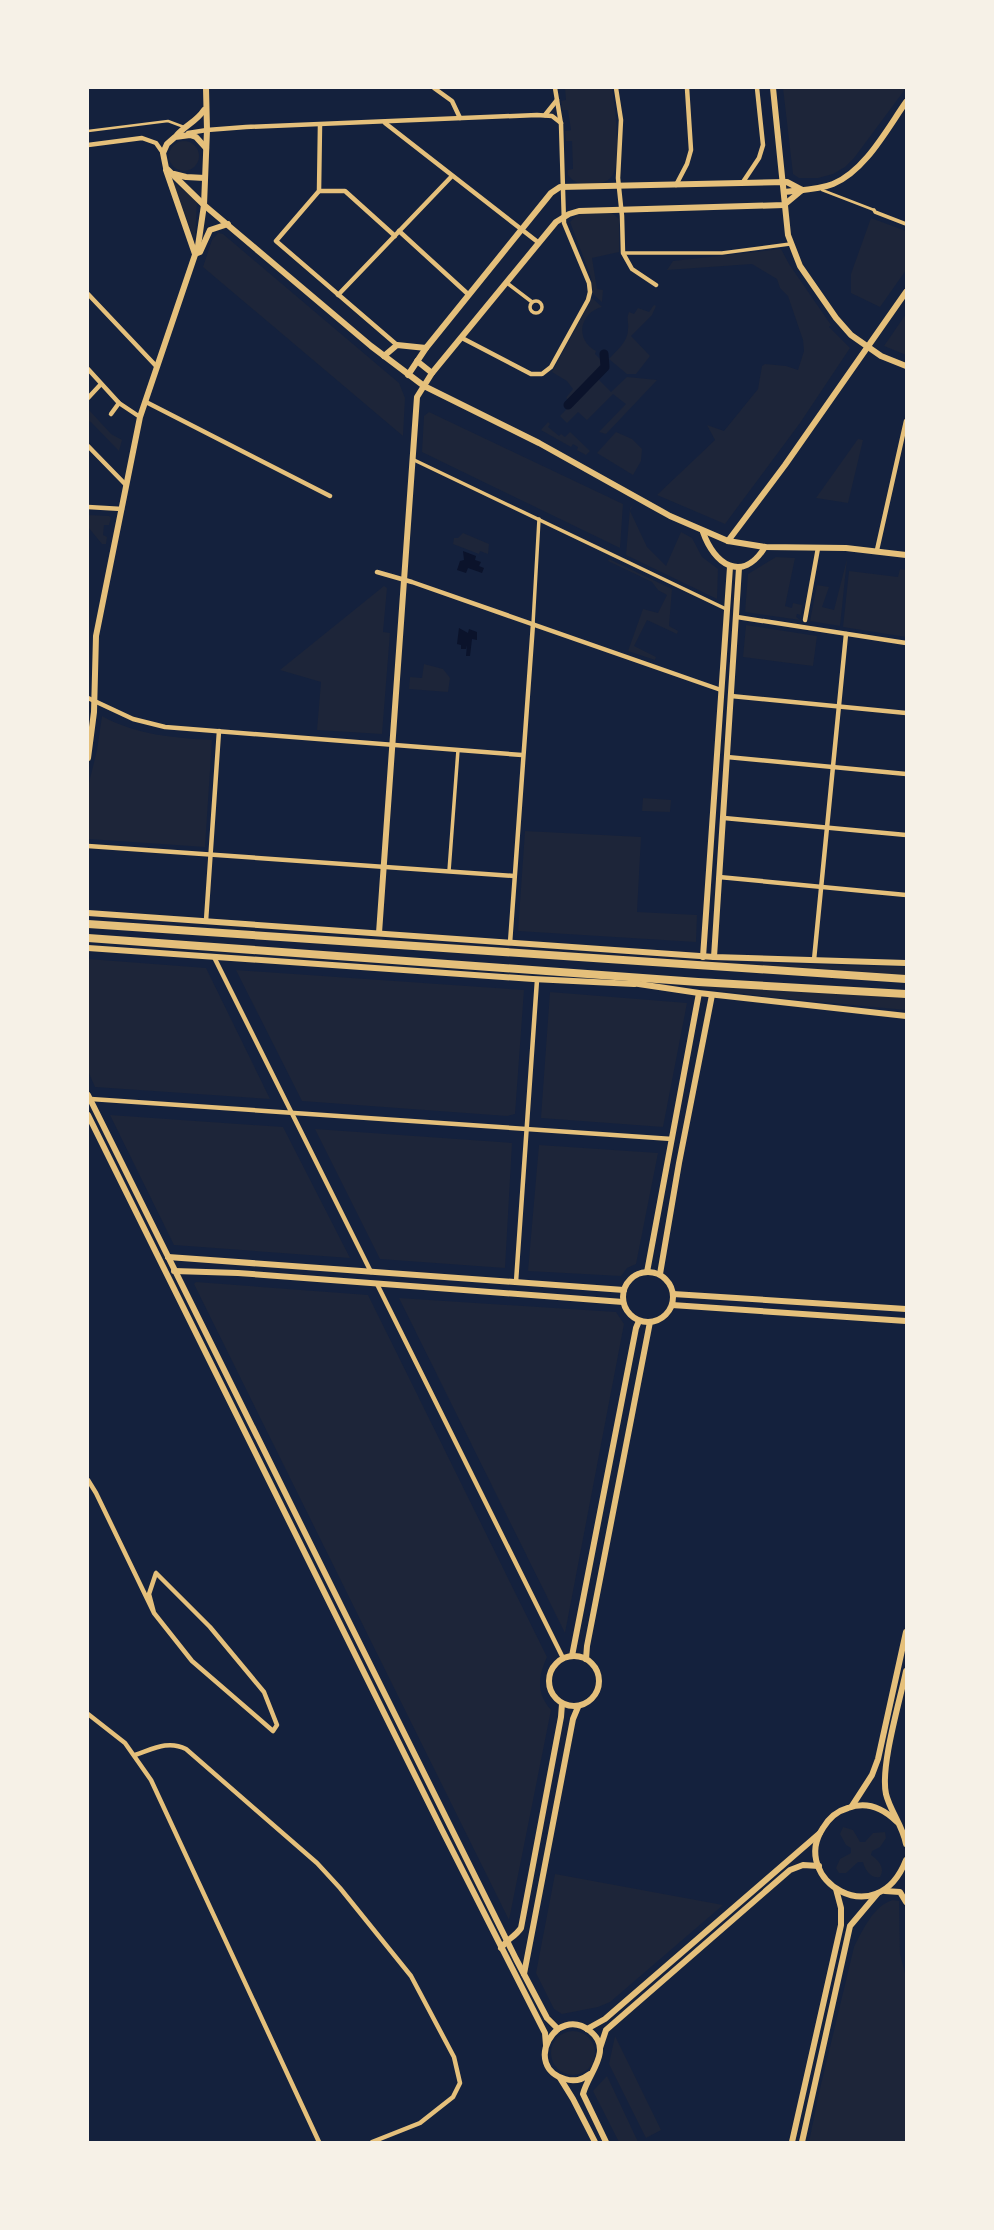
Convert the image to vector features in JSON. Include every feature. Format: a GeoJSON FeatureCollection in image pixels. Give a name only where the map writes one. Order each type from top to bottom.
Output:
{"type":"FeatureCollection","features":[{"type":"Feature","properties":{"kind":"main road"},"geometry":{"type":"LineString","coordinates":[[88,923],[906,979]]}},
{"type":"Feature","properties":{"kind":"main road"},"geometry":{"type":"LineString","coordinates":[[88,938],[906,994]]}},
{"type":"Feature","properties":{"kind":"street"},"geometry":{"type":"LineString","coordinates":[[88,758],[94,702],[96,636],[140,417],[199,241],[204,205],[206,88]]}},
{"type":"Feature","properties":{"kind":"street"},"geometry":{"type":"LineString","coordinates":[[434,88],[452,101],[460,118]]}},
{"type":"Feature","properties":{"kind":"street"},"geometry":{"type":"LineString","coordinates":[[462,338],[531,374],[542,374],[551,367],[588,300],[589,283],[564,223],[561,124],[555,88]]}},
{"type":"Feature","properties":{"kind":"street"},"geometry":{"type":"LineString","coordinates":[[616,88],[621,124],[619,186],[623,253],[632,270],[656,285]]}},
{"type":"Feature","properties":{"kind":"street"},"geometry":{"type":"LineString","coordinates":[[675,186],[691,150],[687,88]]}},
{"type":"Feature","properties":{"kind":"street"},"geometry":{"type":"LineString","coordinates":[[743,183],[759,158],[763,145],[757,88]]}},
{"type":"Feature","properties":{"kind":"street"},"geometry":{"type":"LineString","coordinates":[[773,88],[784,205],[790,244],[800,266],[851,335],[866,347],[906,366]]}},
{"type":"Feature","properties":{"kind":"street"},"geometry":{"type":"LineString","coordinates":[[545,115],[557,100]]}},
{"type":"Feature","properties":{"kind":"street"},"geometry":{"type":"LineString","coordinates":[[784,192],[815,188],[839,181],[860,166],[906,102]]}},
{"type":"Feature","properties":{"kind":"street"},"geometry":{"type":"LineString","coordinates":[[163,153],[167,144],[200,117],[205,108]]}},
{"type":"Feature","properties":{"kind":"street"},"geometry":{"type":"LineString","coordinates":[[180,133],[545,115],[556,117],[561,124]]}},
{"type":"Feature","properties":{"kind":"street"},"geometry":{"type":"LineString","coordinates":[[384,122],[539,243]]}},
{"type":"Feature","properties":{"kind":"street"},"geometry":{"type":"LineString","coordinates":[[320,125],[319,191],[276,241],[397,345],[426,348]]}},
{"type":"Feature","properties":{"kind":"street"},"geometry":{"type":"LineString","coordinates":[[180,133],[196,137],[206,148]]}},
{"type":"Feature","properties":{"kind":"street"},"geometry":{"type":"LineString","coordinates":[[88,145],[142,138],[156,143],[163,153],[195,254]]}},
{"type":"Feature","properties":{"kind":"street"},"geometry":{"type":"LineString","coordinates":[[168,170],[183,177],[205,178]]}},
{"type":"Feature","properties":{"kind":"street"},"geometry":{"type":"LineString","coordinates":[[168,170],[204,205],[408,375],[424,386],[539,443],[670,516],[728,541],[765,547],[877,550],[906,555]]}},
{"type":"Feature","properties":{"kind":"street"},"geometry":{"type":"LineString","coordinates":[[338,295],[452,176]]}},
{"type":"Feature","properties":{"kind":"street"},"geometry":{"type":"LineString","coordinates":[[408,375],[426,348],[553,190],[564,187],[783,182],[802,190]]}},
{"type":"Feature","properties":{"kind":"street"},"geometry":{"type":"LineString","coordinates":[[379,933],[417,397],[432,373],[556,222],[564,216],[579,211],[784,205],[802,190]]}},
{"type":"Feature","properties":{"kind":"street"},"geometry":{"type":"LineString","coordinates":[[319,191],[345,191],[395,236]]}},
{"type":"Feature","properties":{"kind":"street"},"geometry":{"type":"LineString","coordinates":[[874,210],[906,224]]}},
{"type":"Feature","properties":{"kind":"street"},"geometry":{"type":"LineString","coordinates":[[195,254],[200,253],[210,230],[228,224]]}},
{"type":"Feature","properties":{"kind":"street"},"geometry":{"type":"LineString","coordinates":[[400,231],[469,295]]}},
{"type":"Feature","properties":{"kind":"street"},"geometry":{"type":"LineString","coordinates":[[623,253],[722,253],[790,244]]}},
{"type":"Feature","properties":{"kind":"street"},"geometry":{"type":"LineString","coordinates":[[507,282],[532,302]]}},
{"type":"Feature","properties":{"kind":"street"},"geometry":{"type":"LineString","coordinates":[[728,541],[810,431],[906,292]]}},
{"type":"Feature","properties":{"kind":"street"},"geometry":{"type":"LineString","coordinates":[[88,294],[158,368]]}},
{"type":"Feature","properties":{"kind":"street"},"geometry":{"type":"LineString","coordinates":[[88,305],[93,300]]}},
{"type":"Feature","properties":{"kind":"street"},"geometry":{"type":"LineString","coordinates":[[384,356],[397,345]]}},
{"type":"Feature","properties":{"kind":"street"},"geometry":{"type":"LineString","coordinates":[[417,362],[432,373]]}},
{"type":"Feature","properties":{"kind":"street"},"geometry":{"type":"LineString","coordinates":[[88,369],[118,403],[140,417]]}},
{"type":"Feature","properties":{"kind":"street"},"geometry":{"type":"LineString","coordinates":[[88,398],[101,384]]}},
{"type":"Feature","properties":{"kind":"street"},"geometry":{"type":"LineString","coordinates":[[146,402],[330,496]]}},
{"type":"Feature","properties":{"kind":"street"},"geometry":{"type":"LineString","coordinates":[[111,414],[118,403]]}},
{"type":"Feature","properties":{"kind":"street"},"geometry":{"type":"LineString","coordinates":[[877,550],[906,421]]}},
{"type":"Feature","properties":{"kind":"street"},"geometry":{"type":"LineString","coordinates":[[88,446],[126,485]]}},
{"type":"Feature","properties":{"kind":"street"},"geometry":{"type":"LineString","coordinates":[[412,458],[726,609]]}},
{"type":"Feature","properties":{"kind":"street"},"geometry":{"type":"LineString","coordinates":[[88,507],[122,509]]}},
{"type":"Feature","properties":{"kind":"street"},"geometry":{"type":"LineString","coordinates":[[510,943],[539,519]]}},
{"type":"Feature","properties":{"kind":"street"},"geometry":{"type":"LineString","coordinates":[[703,532],[716,558],[730,567],[740,568],[760,556],[765,547]]}},
{"type":"Feature","properties":{"kind":"street"},"geometry":{"type":"LineString","coordinates":[[805,620],[818,548]]}},
{"type":"Feature","properties":{"kind":"street"},"geometry":{"type":"LineString","coordinates":[[703,957],[730,567]]}},
{"type":"Feature","properties":{"kind":"street"},"geometry":{"type":"LineString","coordinates":[[714,957],[740,568]]}},
{"type":"Feature","properties":{"kind":"street"},"geometry":{"type":"LineString","coordinates":[[377,572],[720,691]]}},
{"type":"Feature","properties":{"kind":"street"},"geometry":{"type":"LineString","coordinates":[[737,617],[906,643]]}},
{"type":"Feature","properties":{"kind":"street"},"geometry":{"type":"LineString","coordinates":[[814,961],[846,634]]}},
{"type":"Feature","properties":{"kind":"street"},"geometry":{"type":"LineString","coordinates":[[731,696],[906,713]]}},
{"type":"Feature","properties":{"kind":"street"},"geometry":{"type":"LineString","coordinates":[[88,698],[133,719],[157,726],[522,755]]}},
{"type":"Feature","properties":{"kind":"street"},"geometry":{"type":"LineString","coordinates":[[206,921],[219,731]]}},
{"type":"Feature","properties":{"kind":"street"},"geometry":{"type":"LineString","coordinates":[[450,872],[458,750]]}},
{"type":"Feature","properties":{"kind":"street"},"geometry":{"type":"LineString","coordinates":[[727,757],[906,774]]}},
{"type":"Feature","properties":{"kind":"street"},"geometry":{"type":"LineString","coordinates":[[724,818],[906,835]]}},
{"type":"Feature","properties":{"kind":"street"},"geometry":{"type":"LineString","coordinates":[[88,846],[514,876]]}},
{"type":"Feature","properties":{"kind":"street"},"geometry":{"type":"LineString","coordinates":[[719,877],[906,895]]}},
{"type":"Feature","properties":{"kind":"street"},"geometry":{"type":"LineString","coordinates":[[88,913],[703,957],[906,963]]}},
{"type":"Feature","properties":{"kind":"street"},"geometry":{"type":"LineString","coordinates":[[704,937],[716,938]]}},
{"type":"Feature","properties":{"kind":"street"},"geometry":{"type":"LineString","coordinates":[[88,947],[537,980],[634,984]]}},
{"type":"Feature","properties":{"kind":"street"},"geometry":{"type":"LineString","coordinates":[[214,957],[371,1272]]}},
{"type":"Feature","properties":{"kind":"street"},"geometry":{"type":"LineString","coordinates":[[548,971],[712,995],[906,1016]]}},
{"type":"Feature","properties":{"kind":"street"},"geometry":{"type":"LineString","coordinates":[[516,1282],[537,980]]}},
{"type":"Feature","properties":{"kind":"street"},"geometry":{"type":"LineString","coordinates":[[648,1272],[699,993]]}},
{"type":"Feature","properties":{"kind":"street"},"geometry":{"type":"LineString","coordinates":[[660,1274],[712,995]]}},
{"type":"Feature","properties":{"kind":"street"},"geometry":{"type":"LineString","coordinates":[[89,1097],[293,1114],[673,1139]]}},
{"type":"Feature","properties":{"kind":"street"},"geometry":{"type":"LineString","coordinates":[[89,1097],[433,1794],[547,2018],[558,2029]]}},
{"type":"Feature","properties":{"kind":"street"},"geometry":{"type":"LineString","coordinates":[[88,1115],[545,2033],[546,2062],[573,2099],[595,2143]]}},
{"type":"Feature","properties":{"kind":"street"},"geometry":{"type":"LineString","coordinates":[[168,1257],[624,1290]]}},
{"type":"Feature","properties":{"kind":"street"},"geometry":{"type":"LineString","coordinates":[[174,1271],[623,1301]]}},
{"type":"Feature","properties":{"kind":"street"},"geometry":{"type":"LineString","coordinates":[[648,1272],[660,1274],[671,1286],[672,1305],[664,1317],[650,1322],[639,1321],[626,1310],[624,1290],[633,1277],[648,1272]]}},
{"type":"Feature","properties":{"kind":"street"},"geometry":{"type":"LineString","coordinates":[[376,1283],[563,1658]]}},
{"type":"Feature","properties":{"kind":"street"},"geometry":{"type":"LineString","coordinates":[[673,1294],[906,1309]]}},
{"type":"Feature","properties":{"kind":"street"},"geometry":{"type":"LineString","coordinates":[[672,1305],[906,1321]]}},
{"type":"Feature","properties":{"kind":"street"},"geometry":{"type":"LineString","coordinates":[[572,1656],[639,1321]]}},
{"type":"Feature","properties":{"kind":"street"},"geometry":{"type":"LineString","coordinates":[[586,1659],[650,1322]]}},
{"type":"Feature","properties":{"kind":"street"},"geometry":{"type":"LineString","coordinates":[[88,1480],[154,1614],[192,1661],[273,1731],[277,1725],[264,1692],[210,1627],[156,1573],[149,1594],[154,1614]]}},
{"type":"Feature","properties":{"kind":"street"},"geometry":{"type":"LineString","coordinates":[[852,1806],[872,1775],[878,1759],[906,1632]]}},
{"type":"Feature","properties":{"kind":"street"},"geometry":{"type":"LineString","coordinates":[[524,1974],[573,1719],[578,1707],[592,1699],[599,1686],[597,1670],[586,1659],[572,1656],[555,1664],[548,1681],[555,1698],[562,1704],[578,1707]]}},
{"type":"Feature","properties":{"kind":"street"},"geometry":{"type":"LineString","coordinates":[[906,1671],[884,1777],[886,1795],[905,1835],[906,1844]]}},
{"type":"Feature","properties":{"kind":"street"},"geometry":{"type":"LineString","coordinates":[[501,1948],[507,1939],[514,1937],[521,1928],[562,1704]]}},
{"type":"Feature","properties":{"kind":"street"},"geometry":{"type":"LineString","coordinates":[[88,1714],[113,1732],[135,1755],[151,1780],[319,2143]]}},
{"type":"Feature","properties":{"kind":"street"},"geometry":{"type":"LineString","coordinates":[[135,1755],[169,1744],[186,1749],[317,1863],[407,1969],[454,2057],[460,2083],[453,2097],[427,2119],[372,2143]]}},
{"type":"Feature","properties":{"kind":"street"},"geometry":{"type":"LineString","coordinates":[[587,2029],[605,2019],[820,1833],[828,1820],[840,1811],[864,1805],[888,1813],[897,1822]]}},
{"type":"Feature","properties":{"kind":"street"},"geometry":{"type":"LineString","coordinates":[[820,1833],[816,1849],[818,1866],[836,1889],[854,1896],[900,1892],[906,1902]]}},
{"type":"Feature","properties":{"kind":"street"},"geometry":{"type":"LineString","coordinates":[[802,2143],[850,1926],[880,1893],[891,1886],[901,1874],[906,1860]]}},
{"type":"Feature","properties":{"kind":"street"},"geometry":{"type":"LineString","coordinates":[[606,2143],[583,2094],[590,2074],[600,2060],[600,2048],[606,2030],[790,1870],[803,1865],[818,1866]]}},
{"type":"Feature","properties":{"kind":"street"},"geometry":{"type":"LineString","coordinates":[[792,2143],[841,1925],[841,1908],[836,1889]]}},
{"type":"Feature","properties":{"kind":"street"},"geometry":{"type":"LineString","coordinates":[[546,2045],[558,2029],[570,2025],[587,2029],[596,2037],[600,2048]]}},
{"type":"Feature","properties":{"kind":"street"},"geometry":{"type":"LineString","coordinates":[[560,2078],[578,2080],[590,2074]]}},
{"type":"Feature","properties":{"kind":"lane"},"geometry":{"type":"LineString","coordinates":[[88,131],[168,121],[180,133]]}},
{"type":"Feature","properties":{"kind":"lane"},"geometry":{"type":"LineString","coordinates":[[815,188],[874,210]]}},
{"type":"Feature","properties":{"kind":"shaded area"},"geometry":{"type":"Polygon","coordinates":[[[565,88],[612,88],[617,159],[612,176],[604,182],[579,183],[568,175],[568,170],[573,169],[572,141],[566,141],[565,131],[571,130],[568,110],[562,110],[561,101],[566,100],[565,88]]]}},
{"type":"Feature","properties":{"kind":"shaded area"},"geometry":{"type":"Polygon","coordinates":[[[783,88],[906,88],[845,167],[818,178],[799,178],[793,174],[783,88]]]}},
{"type":"Feature","properties":{"kind":"shaded area"},"geometry":{"type":"Polygon","coordinates":[[[184,141],[195,145],[199,156],[195,167],[184,171],[173,167],[169,156],[173,145],[184,141]]]}},
{"type":"Feature","properties":{"kind":"shaded area"},"geometry":{"type":"Polygon","coordinates":[[[173,182],[197,201],[195,241],[173,182]]]}},
{"type":"Feature","properties":{"kind":"shaded area"},"geometry":{"type":"Polygon","coordinates":[[[612,213],[619,219],[619,252],[592,258],[597,289],[603,290],[602,302],[593,294],[591,277],[570,222],[578,214],[612,213]]]}},
{"type":"Feature","properties":{"kind":"shaded area"},"geometry":{"type":"Polygon","coordinates":[[[871,218],[906,231],[906,270],[880,307],[851,293],[851,274],[871,218]]]}},
{"type":"Feature","properties":{"kind":"shaded area"},"geometry":{"type":"Polygon","coordinates":[[[218,233],[223,234],[399,383],[405,398],[403,436],[203,267],[212,240],[218,233]]]}},
{"type":"Feature","properties":{"kind":"shaded area"},"geometry":{"type":"Polygon","coordinates":[[[781,249],[831,325],[829,327],[850,348],[800,423],[725,524],[657,495],[715,440],[707,425],[724,431],[758,389],[762,366],[786,366],[798,370],[804,351],[803,340],[788,296],[780,288],[777,279],[752,264],[667,270],[673,261],[781,249]]]}},
{"type":"Feature","properties":{"kind":"shaded area"},"geometry":{"type":"Polygon","coordinates":[[[592,298],[602,307],[588,315],[582,327],[583,334],[589,346],[596,351],[595,354],[602,361],[602,365],[569,400],[566,398],[573,389],[567,381],[552,372],[592,298]]]}},
{"type":"Feature","properties":{"kind":"shaded area"},"geometry":{"type":"Polygon","coordinates":[[[656,306],[652,315],[631,336],[650,356],[636,374],[627,374],[609,359],[622,346],[628,334],[629,312],[634,314],[638,308],[649,312],[656,306]]]}},
{"type":"Feature","properties":{"kind":"shaded area"},"geometry":{"type":"Polygon","coordinates":[[[906,314],[906,355],[884,346],[906,314]]]}},
{"type":"Feature","properties":{"kind":"shaded area"},"geometry":{"type":"Polygon","coordinates":[[[627,377],[657,380],[606,434],[599,432],[626,404],[613,394],[587,420],[578,412],[567,423],[560,416],[597,378],[611,392],[627,377]]]}},
{"type":"Feature","properties":{"kind":"shaded area"},"geometry":{"type":"Polygon","coordinates":[[[88,409],[111,434],[122,440],[119,451],[88,421],[88,409]]]}},
{"type":"Feature","properties":{"kind":"shaded area"},"geometry":{"type":"Polygon","coordinates":[[[429,412],[623,504],[620,548],[422,452],[424,416],[429,412]]]}},
{"type":"Feature","properties":{"kind":"shaded area"},"geometry":{"type":"Polygon","coordinates":[[[548,422],[548,427],[559,436],[561,434],[565,437],[570,432],[590,451],[586,455],[573,444],[571,447],[541,430],[548,422]]]}},
{"type":"Feature","properties":{"kind":"shaded area"},"geometry":{"type":"Polygon","coordinates":[[[616,432],[632,439],[642,449],[641,461],[633,475],[597,453],[616,432]]]}},
{"type":"Feature","properties":{"kind":"shaded area"},"geometry":{"type":"Polygon","coordinates":[[[858,439],[863,440],[848,503],[816,498],[858,439]]]}},
{"type":"Feature","properties":{"kind":"shaded area"},"geometry":{"type":"Polygon","coordinates":[[[633,505],[630,511],[647,547],[666,566],[681,532],[692,538],[702,557],[718,569],[717,599],[626,555],[630,508],[633,505]]]}},
{"type":"Feature","properties":{"kind":"shaded area"},"geometry":{"type":"Polygon","coordinates":[[[88,515],[111,518],[109,525],[104,525],[106,544],[102,544],[88,527],[88,515]]]}},
{"type":"Feature","properties":{"kind":"shaded area"},"geometry":{"type":"Polygon","coordinates":[[[463,533],[489,544],[488,554],[480,551],[479,554],[453,544],[454,538],[463,533]]]}},
{"type":"Feature","properties":{"kind":"shaded area"},"geometry":{"type":"Polygon","coordinates":[[[463,551],[476,556],[475,560],[481,562],[479,566],[484,568],[482,573],[468,568],[466,573],[457,570],[460,561],[464,560],[463,551]]]}},
{"type":"Feature","properties":{"kind":"shaded area"},"geometry":{"type":"Polygon","coordinates":[[[776,557],[795,558],[785,606],[792,608],[793,603],[802,605],[801,615],[797,614],[796,617],[800,620],[745,612],[748,574],[776,557]]]}},
{"type":"Feature","properties":{"kind":"shaded area"},"geometry":{"type":"Polygon","coordinates":[[[609,559],[672,589],[669,626],[678,631],[677,634],[647,620],[634,646],[656,657],[655,660],[628,651],[643,609],[658,613],[667,595],[658,590],[652,582],[608,561],[609,559]]]}},
{"type":"Feature","properties":{"kind":"shaded area"},"geometry":{"type":"Polygon","coordinates":[[[847,559],[840,626],[810,621],[817,585],[829,587],[822,607],[834,610],[847,559]]]}},
{"type":"Feature","properties":{"kind":"shaded area"},"geometry":{"type":"Polygon","coordinates":[[[900,569],[906,570],[906,637],[843,627],[849,571],[898,577],[900,569]]]}},
{"type":"Feature","properties":{"kind":"shaded area"},"geometry":{"type":"Polygon","coordinates":[[[384,586],[387,588],[383,632],[390,633],[382,734],[317,730],[321,682],[280,670],[384,586]]]}},
{"type":"Feature","properties":{"kind":"shaded area"},"geometry":{"type":"Polygon","coordinates":[[[746,625],[817,636],[813,666],[743,657],[746,625]]]}},
{"type":"Feature","properties":{"kind":"shaded area"},"geometry":{"type":"Polygon","coordinates":[[[459,628],[468,633],[469,629],[477,632],[477,640],[472,639],[470,656],[466,656],[467,645],[466,649],[461,649],[461,645],[457,644],[459,628]]]}},
{"type":"Feature","properties":{"kind":"shaded area"},"geometry":{"type":"Polygon","coordinates":[[[424,664],[443,669],[450,678],[448,692],[409,689],[410,677],[422,678],[424,664]]]}},
{"type":"Feature","properties":{"kind":"shaded area"},"geometry":{"type":"Polygon","coordinates":[[[102,716],[142,731],[170,737],[212,740],[205,847],[88,839],[88,787],[102,716]]]}},
{"type":"Feature","properties":{"kind":"shaded area"},"geometry":{"type":"Polygon","coordinates":[[[643,798],[671,800],[670,812],[642,811],[643,798]]]}},
{"type":"Feature","properties":{"kind":"shaded area"},"geometry":{"type":"Polygon","coordinates":[[[525,831],[641,837],[637,912],[697,915],[696,942],[518,931],[525,831]]]}},
{"type":"Feature","properties":{"kind":"shaded area"},"geometry":{"type":"Polygon","coordinates":[[[88,917],[742,963],[906,967],[906,975],[88,917]]]}},
{"type":"Feature","properties":{"kind":"shaded area"},"geometry":{"type":"Polygon","coordinates":[[[88,959],[206,968],[270,1099],[95,1087],[88,1071],[88,959]]]}},
{"type":"Feature","properties":{"kind":"shaded area"},"geometry":{"type":"Polygon","coordinates":[[[236,970],[524,990],[515,1114],[507,1116],[302,1101],[236,970]]]}},
{"type":"Feature","properties":{"kind":"shaded area"},"geometry":{"type":"Polygon","coordinates":[[[671,984],[906,998],[906,1010],[769,997],[671,984]]]}},
{"type":"Feature","properties":{"kind":"shaded area"},"geometry":{"type":"Polygon","coordinates":[[[550,992],[687,1003],[663,1127],[541,1118],[550,992]]]}},
{"type":"Feature","properties":{"kind":"shaded area"},"geometry":{"type":"Polygon","coordinates":[[[110,1115],[283,1127],[350,1258],[174,1245],[110,1115]]]}},
{"type":"Feature","properties":{"kind":"shaded area"},"geometry":{"type":"Polygon","coordinates":[[[315,1129],[512,1143],[505,1268],[380,1259],[315,1129]]]}},
{"type":"Feature","properties":{"kind":"shaded area"},"geometry":{"type":"Polygon","coordinates":[[[539,1145],[658,1153],[636,1264],[627,1268],[621,1276],[528,1271],[539,1145]]]}},
{"type":"Feature","properties":{"kind":"shaded area"},"geometry":{"type":"Polygon","coordinates":[[[196,1282],[368,1295],[547,1657],[540,1685],[546,1704],[551,1710],[509,1920],[194,1284],[196,1282]]]}},
{"type":"Feature","properties":{"kind":"shaded area"},"geometry":{"type":"Polygon","coordinates":[[[399,1298],[616,1312],[624,1324],[565,1633],[399,1298]]]}},
{"type":"Feature","properties":{"kind":"shaded area"},"geometry":{"type":"Polygon","coordinates":[[[843,1827],[853,1830],[860,1842],[865,1842],[873,1833],[885,1832],[886,1838],[871,1855],[882,1867],[880,1877],[869,1873],[863,1862],[858,1862],[846,1873],[839,1873],[836,1868],[840,1859],[851,1853],[851,1848],[840,1834],[843,1827]]]}},
{"type":"Feature","properties":{"kind":"shaded area"},"geometry":{"type":"Polygon","coordinates":[[[555,1874],[723,1905],[610,2002],[562,2014],[554,2009],[536,1973],[555,1874]]]}},
{"type":"Feature","properties":{"kind":"shaded area"},"geometry":{"type":"Polygon","coordinates":[[[893,1900],[899,1901],[900,1954],[906,1977],[906,2142],[809,2142],[854,1947],[874,1913],[893,1900]]]}},
{"type":"Feature","properties":{"kind":"shaded area"},"geometry":{"type":"Polygon","coordinates":[[[573,2031],[582,2032],[589,2037],[594,2044],[594,2062],[589,2069],[582,2074],[573,2075],[564,2074],[557,2069],[552,2062],[551,2053],[552,2044],[557,2037],[564,2032],[573,2031]]]}},
{"type":"Feature","properties":{"kind":"shaded area"},"geometry":{"type":"Polygon","coordinates":[[[615,2036],[661,2130],[646,2138],[609,2064],[615,2036]]]}},
{"type":"Feature","properties":{"kind":"shaded area"},"geometry":{"type":"Polygon","coordinates":[[[607,2076],[638,2142],[619,2142],[593,2091],[607,2076]]]}},
{"type":"Feature","properties":{"kind":"waterway"},"geometry":{"type":"LineString","coordinates":[[568,405],[605,367],[604,354]]}}]}
